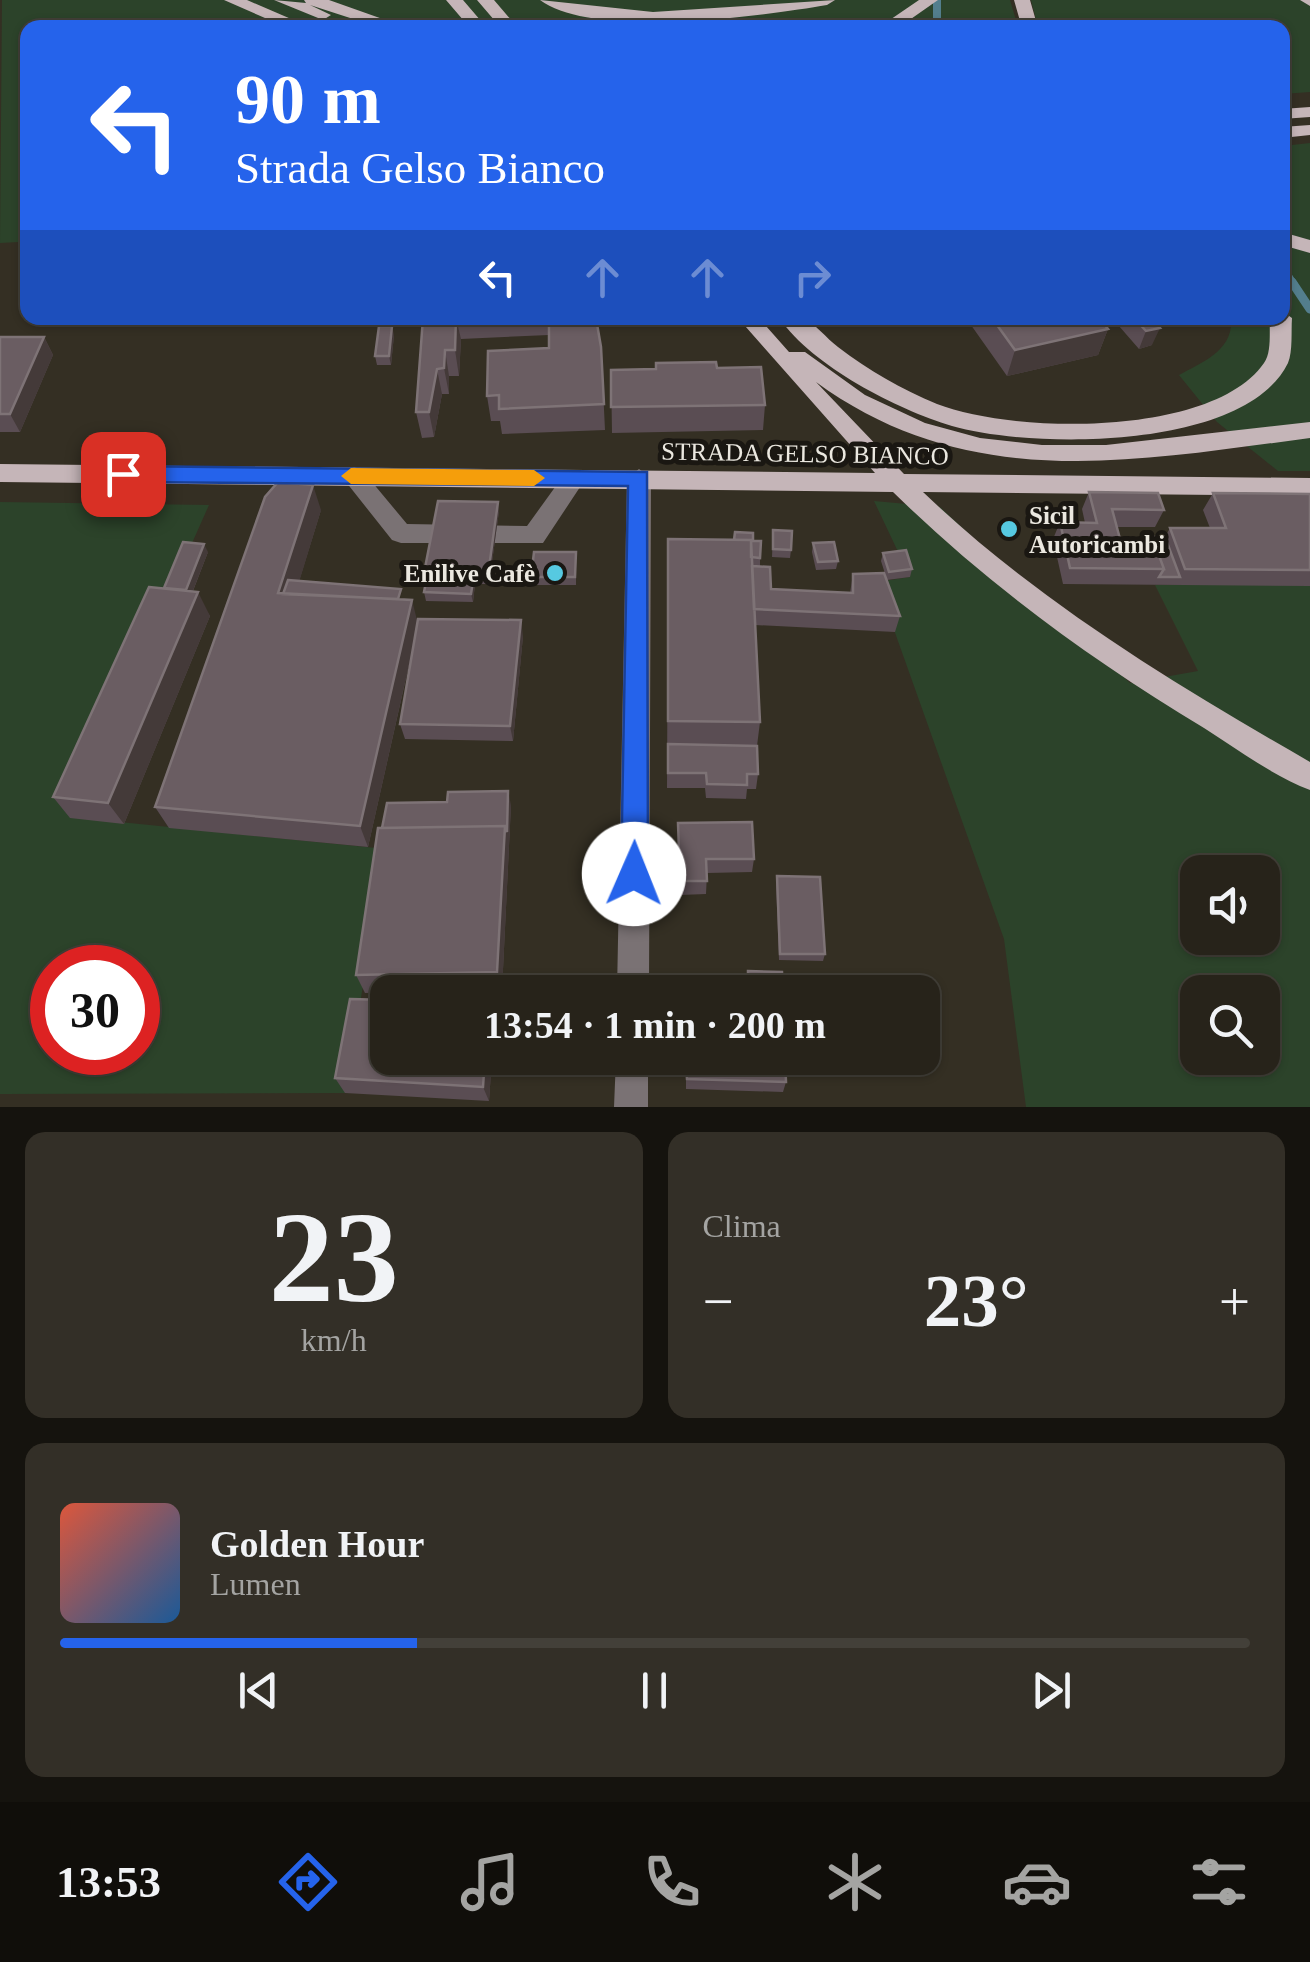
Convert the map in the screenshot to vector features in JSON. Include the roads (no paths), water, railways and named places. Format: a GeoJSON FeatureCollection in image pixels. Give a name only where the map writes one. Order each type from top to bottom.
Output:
{"type":"FeatureCollection","features":[{"type":"Feature","properties":{"kind":"main road"},"geometry":{"type":"LineString","coordinates":[[232,0],[283,20]]}},
{"type":"Feature","properties":{"kind":"main road"},"geometry":{"type":"LineString","coordinates":[[282,0],[339,20]]}},
{"type":"Feature","properties":{"kind":"main road"},"geometry":{"type":"LineString","coordinates":[[312,0],[375,20]]}},
{"type":"Feature","properties":{"kind":"main road"},"geometry":{"type":"LineString","coordinates":[[454,0],[472,20]]}},
{"type":"Feature","properties":{"kind":"main road"},"geometry":{"type":"LineString","coordinates":[[484,0],[503,20]]}},
{"type":"Feature","properties":{"kind":"main road"},"geometry":{"type":"LineString","coordinates":[[548,0],[653,19],[744,16],[820,1]]}},
{"type":"Feature","properties":{"kind":"main road"},"geometry":{"type":"LineString","coordinates":[[899,20],[930,0]]}},
{"type":"Feature","properties":{"kind":"main road"},"geometry":{"type":"LineString","coordinates":[[756,325],[810,391],[927,510],[990,566],[1152,681],[1310,777]]}},
{"type":"Feature","properties":{"kind":"main road"},"geometry":{"type":"LineString","coordinates":[[758,325],[830,384],[870,410],[948,440],[996,452],[1081,458],[1310,430]]}},
{"type":"Feature","properties":{"kind":"main road"},"geometry":{"type":"LineString","coordinates":[[798,325],[850,368],[921,406],[1003,429],[1074,432],[1190,420],[1226,408],[1254,393],[1273,374],[1285,350],[1282,325]]}},
{"type":"Feature","properties":{"kind":"main road","name":"STRADA GELSO BIANCO"},"geometry":{"type":"LineString","coordinates":[[0,473],[1310,487]]}},
{"type":"Feature","properties":{"kind":"street"},"geometry":{"type":"LineString","coordinates":[[354,476],[401,532],[534,536],[574,478]]}},
{"type":"Feature","properties":{"kind":"street"},"geometry":{"type":"LineString","coordinates":[[633,975],[639,478]]}},
{"type":"Feature","properties":{"kind":"street"},"geometry":{"type":"LineString","coordinates":[[632,1075],[632,1107]]}},
{"type":"Feature","properties":{"kind":"waterway"},"geometry":{"type":"LineString","coordinates":[[937,0],[937,20]]}},
{"type":"Feature","properties":{"kind":"waterway"},"geometry":{"type":"LineString","coordinates":[[1290,279],[1310,309]]}},
{"type":"Feature","properties":{"kind":"place","name":"Sicil Autoricambi"},"geometry":{"type":"Point","coordinates":[1009,529]}},
{"type":"Feature","properties":{"kind":"place","name":"Enilive Cafè"},"geometry":{"type":"Point","coordinates":[555,573]}}]}
